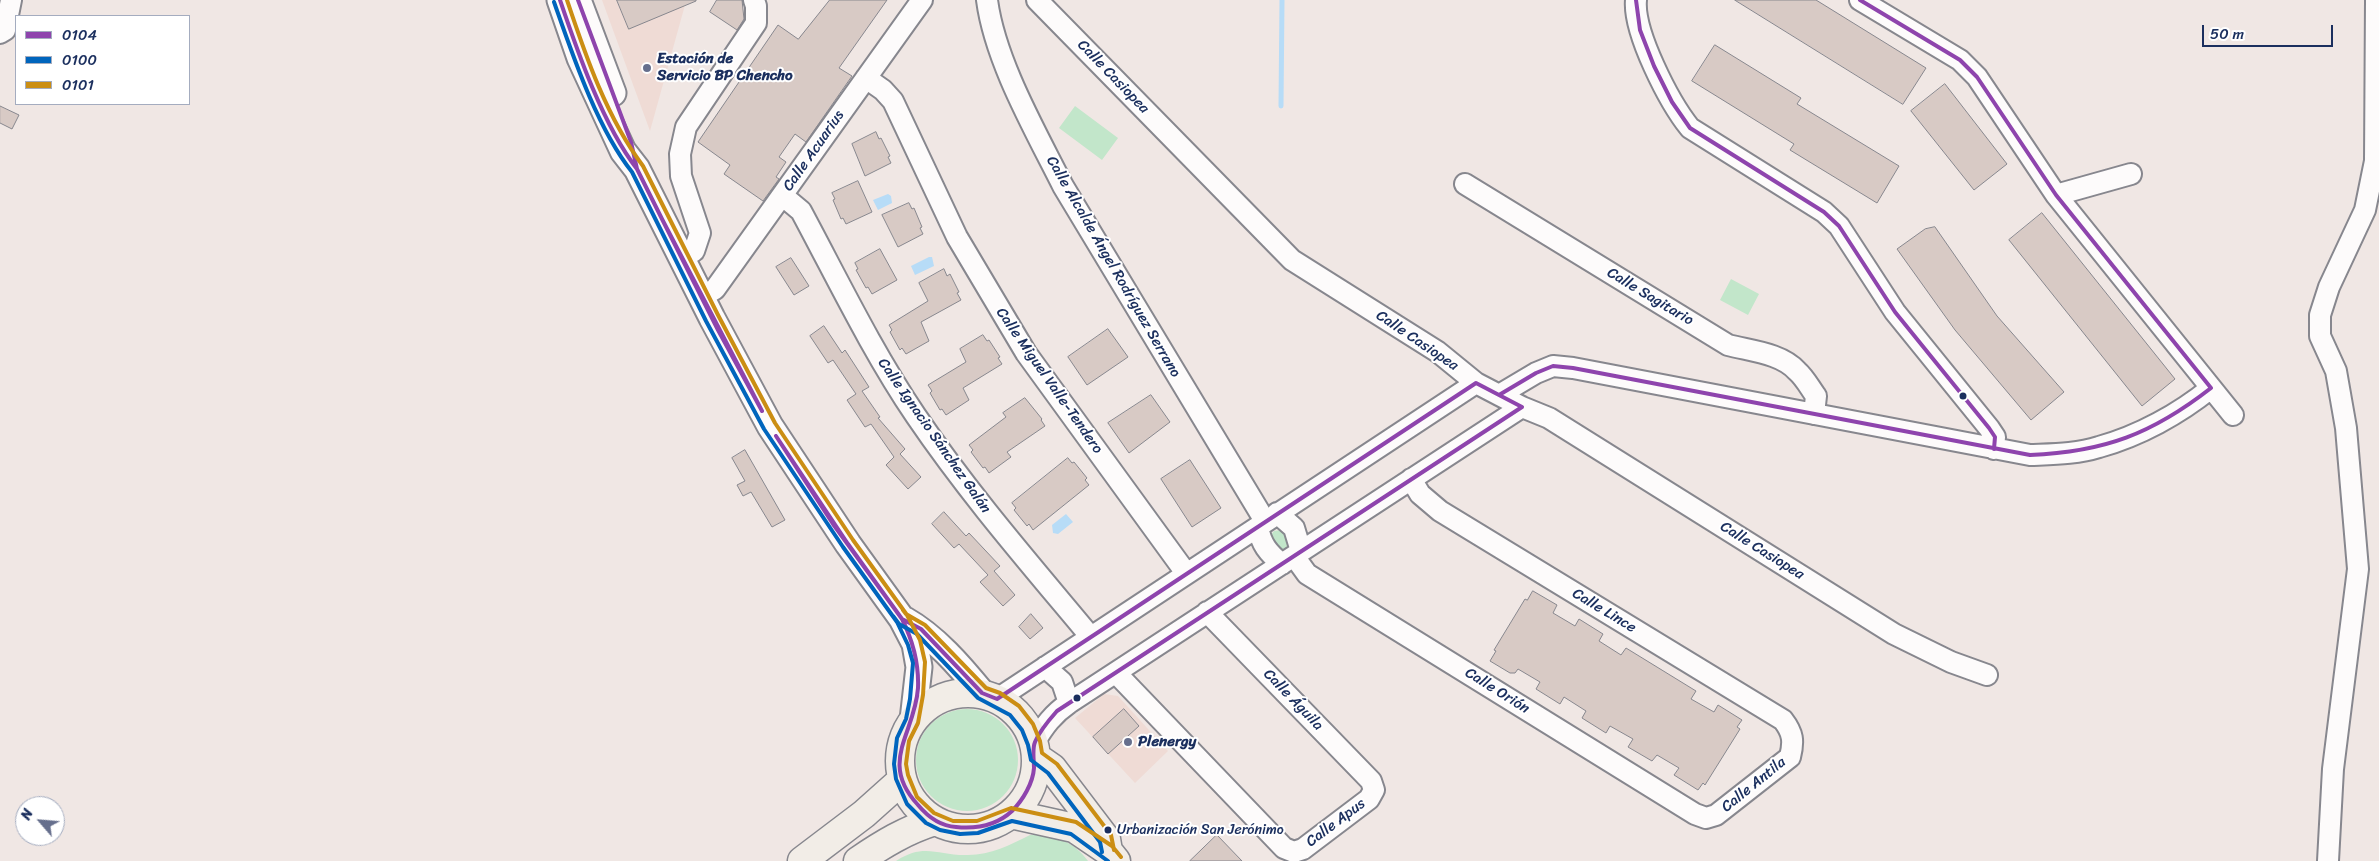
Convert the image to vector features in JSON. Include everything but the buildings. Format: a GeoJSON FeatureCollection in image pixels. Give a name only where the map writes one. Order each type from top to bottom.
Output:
{"type":"FeatureCollection","features":[{"type":"Feature","properties":{"kind":"main road"},"geometry":{"type":"LineString","coordinates":[[962,692],[989,696],[1014,710],[1027,727],[1035,750],[1034,778],[1028,791],[1011,814],[993,824],[974,829],[954,828],[935,821],[920,810],[909,796],[902,780],[899,759],[903,738],[913,720],[927,706],[944,697],[962,692]]}},
{"type":"Feature","properties":{"kind":"main road"},"geometry":{"type":"LineString","coordinates":[[1035,750],[1052,768],[1106,839],[1112,856]]}},
{"type":"Feature","properties":{"kind":"main road"},"geometry":{"type":"LineString","coordinates":[[802,861],[864,814],[902,780]]}},
{"type":"Feature","properties":{"kind":"main road"},"geometry":{"type":"LineString","coordinates":[[1011,814],[1074,828],[1112,856]]}},
{"type":"Feature","properties":{"kind":"main road"},"geometry":{"type":"LineString","coordinates":[[858,861],[885,842],[916,827],[935,821]]}},
{"type":"Feature","properties":{"kind":"street"},"geometry":{"type":"LineString","coordinates":[[0,33],[5,30],[11,0]]}},
{"type":"Feature","properties":{"kind":"street"},"geometry":{"type":"LineString","coordinates":[[560,0],[580,58],[623,151],[637,169],[744,380],[794,464],[902,619],[915,644],[919,667],[913,720]]}},
{"type":"Feature","properties":{"kind":"street"},"geometry":{"type":"LineString","coordinates":[[578,0],[631,142],[637,169]]}},
{"type":"Feature","properties":{"kind":"street"},"geometry":{"type":"LineString","coordinates":[[682,258],[694,251],[700,233],[682,176],[680,154],[686,127],[756,23],[754,0]]}},
{"type":"Feature","properties":{"kind":"street","name":"Calle Acuarius"},"geometry":{"type":"LineString","coordinates":[[701,297],[715,289],[922,0]]}},
{"type":"Feature","properties":{"kind":"street","name":"Calle Alcalde Ángel Rodríguez Serrano"},"geometry":{"type":"LineString","coordinates":[[987,0],[989,18],[1004,61],[1062,186],[1267,520]]}},
{"type":"Feature","properties":{"kind":"street","name":"Calle Casiopea"},"geometry":{"type":"LineString","coordinates":[[1037,0],[1292,260],[1438,352],[1476,382],[1522,407],[1549,418],[1894,634],[1951,662],[1987,675]]}},
{"type":"Feature","properties":{"kind":"street"},"geometry":{"type":"LineString","coordinates":[[1636,0],[1638,26],[1644,43],[1680,116],[1690,128],[1824,212],[1839,226],[1895,312],[1989,428],[1995,438],[1994,449]]}},
{"type":"Feature","properties":{"kind":"street"},"geometry":{"type":"LineString","coordinates":[[1860,0],[1960,60],[1977,77],[2056,195],[2232,415]]}},
{"type":"Feature","properties":{"kind":"street"},"geometry":{"type":"LineString","coordinates":[[2328,861],[2333,768],[2358,569],[2346,428],[2336,371],[2320,336],[2320,315],[2329,287],[2365,210],[2375,161],[2376,0]]}},
{"type":"Feature","properties":{"kind":"street","name":"Calle Miguel Valle-Tendero"},"geometry":{"type":"LineString","coordinates":[[866,78],[884,90],[893,101],[957,237],[1026,353],[1186,573]]}},
{"type":"Feature","properties":{"kind":"street"},"geometry":{"type":"LineString","coordinates":[[2056,195],[2131,174]]}},
{"type":"Feature","properties":{"kind":"street","name":"Calle Sagitario"},"geometry":{"type":"LineString","coordinates":[[1465,184],[1728,345],[1772,356],[1788,363],[1797,370],[1816,396],[1814,414]]}},
{"type":"Feature","properties":{"kind":"street","name":"Calle Ignacio Sánchez Galán"},"geometry":{"type":"LineString","coordinates":[[783,196],[801,211],[876,353],[916,416],[1002,532],[1090,636]]}},
{"type":"Feature","properties":{"kind":"street"},"geometry":{"type":"LineString","coordinates":[[1499,395],[1536,373],[1553,366],[2030,455],[2067,453],[2098,448],[2132,436],[2195,400],[2211,388]]}},
{"type":"Feature","properties":{"kind":"street"},"geometry":{"type":"LineString","coordinates":[[902,619],[921,629],[989,696],[1045,667],[1476,382]]}},
{"type":"Feature","properties":{"kind":"street"},"geometry":{"type":"LineString","coordinates":[[1035,750],[1046,724],[1057,711],[1522,407]]}},
{"type":"Feature","properties":{"kind":"street","name":"Calle Lince"},"geometry":{"type":"LineString","coordinates":[[1411,479],[1420,494],[1440,511],[1783,720],[1792,731],[1794,744]]}},
{"type":"Feature","properties":{"kind":"street"},"geometry":{"type":"LineString","coordinates":[[1267,520],[1260,539],[1265,549],[1292,557]]}},
{"type":"Feature","properties":{"kind":"street"},"geometry":{"type":"LineString","coordinates":[[1267,520],[1294,528],[1292,557]]}},
{"type":"Feature","properties":{"kind":"street","name":"Calle Orión"},"geometry":{"type":"LineString","coordinates":[[1292,557],[1307,574],[1706,818]]}},
{"type":"Feature","properties":{"kind":"street","name":"Calle Águila"},"geometry":{"type":"LineString","coordinates":[[1207,612],[1371,781],[1374,790]]}},
{"type":"Feature","properties":{"kind":"street"},"geometry":{"type":"LineString","coordinates":[[1045,667],[1062,682],[1069,703]]}},
{"type":"Feature","properties":{"kind":"street","name":"Calle Apus"},"geometry":{"type":"LineString","coordinates":[[1116,673],[1284,848],[1294,852],[1303,848],[1369,799],[1374,790]]}},
{"type":"Feature","properties":{"kind":"street","name":"Calle Antila"},"geometry":{"type":"LineString","coordinates":[[1706,818],[1716,815],[1790,757],[1794,744]]}},
{"type":"Feature","properties":{"kind":"shaded area","name":"Estación de Servicio BP Chencho"},"geometry":{"type":"Polygon","coordinates":[[[602,0],[682,0],[685,5],[650,131],[602,0]]]}},
{"type":"Feature","properties":{"kind":"shaded area","name":"Plenergy"},"geometry":{"type":"Polygon","coordinates":[[[1104,694],[1118,696],[1168,751],[1135,783],[1075,718],[1104,694]]]}},
{"type":"Feature","properties":{"kind":"green space"},"geometry":{"type":"Polygon","coordinates":[[[1075,106],[1118,138],[1102,160],[1059,128],[1075,106]]]}},
{"type":"Feature","properties":{"kind":"green space"},"geometry":{"type":"Polygon","coordinates":[[[1731,279],[1759,294],[1748,315],[1720,300],[1731,279]]]}},
{"type":"Feature","properties":{"kind":"green space"},"geometry":{"type":"Polygon","coordinates":[[[1274,531],[1284,531],[1289,543],[1285,549],[1279,551],[1270,536],[1274,531]]]}},
{"type":"Feature","properties":{"kind":"green space"},"geometry":{"type":"Polygon","coordinates":[[[967,709],[986,713],[1003,724],[1014,741],[1018,760],[1014,779],[1003,796],[986,807],[967,811],[948,807],[931,796],[920,779],[916,760],[920,741],[931,724],[948,713],[967,709]]]}},
{"type":"Feature","properties":{"kind":"green space"},"geometry":{"type":"Polygon","coordinates":[[[1030,835],[1047,836],[1063,840],[1076,848],[1088,861],[896,861],[906,855],[924,851],[976,855],[1008,846],[1030,835]]]}},
{"type":"Feature","properties":{"kind":"water"},"geometry":{"type":"Polygon","coordinates":[[[888,194],[891,196],[892,203],[878,210],[873,200],[888,194]]]}},
{"type":"Feature","properties":{"kind":"water"},"geometry":{"type":"Polygon","coordinates":[[[932,257],[934,266],[915,275],[911,266],[932,257]]]}},
{"type":"Feature","properties":{"kind":"water"},"geometry":{"type":"Polygon","coordinates":[[[1066,514],[1073,522],[1058,534],[1053,533],[1052,525],[1066,514]]]}},
{"type":"Feature","properties":{"kind":"waterway"},"geometry":{"type":"LineString","coordinates":[[1281,106],[1282,0]]}},
{"type":"Feature","properties":{"kind":"transit line","name":"0104"},"geometry":{"type":"LineString","coordinates":[[560,0],[583,65],[602,110],[637,169]]}},
{"type":"Feature","properties":{"kind":"transit line","name":"0101"},"geometry":{"type":"LineString","coordinates":[[567,0],[590,65],[608,107],[643,166],[775,423],[853,540],[907,615],[920,640],[925,662],[923,695],[918,723],[909,741],[906,764],[908,775],[917,797],[934,813],[953,821],[977,821],[1011,808],[1076,822],[1112,846],[1121,857]]}},
{"type":"Feature","properties":{"kind":"transit line","name":"0104"},"geometry":{"type":"LineString","coordinates":[[578,0],[631,142],[637,169]]}},
{"type":"Feature","properties":{"kind":"transit line","name":"0104"},"geometry":{"type":"LineString","coordinates":[[1636,0],[1640,30],[1654,66],[1672,102],[1690,128],[1824,212],[1839,226],[1895,312],[1989,428],[1995,437],[1994,449]]}},
{"type":"Feature","properties":{"kind":"transit line","name":"0104"},"geometry":{"type":"LineString","coordinates":[[1499,395],[1536,373],[1553,366],[1573,368],[2030,455],[2081,450],[2126,438],[2168,417],[2211,388],[2056,195],[1977,77],[1960,60],[1860,0]]}},
{"type":"Feature","properties":{"kind":"transit line","name":"0100"},"geometry":{"type":"LineString","coordinates":[[554,2],[597,113],[619,154],[632,172],[706,321],[764,429],[843,547],[897,622],[908,645],[913,663],[910,699],[906,719],[897,738],[894,764],[896,779],[907,804],[926,823],[940,830],[960,834],[978,833],[1012,821],[1071,834],[1108,861]]}},
{"type":"Feature","properties":{"kind":"transit line","name":"0104"},"geometry":{"type":"LineString","coordinates":[[637,169],[662,219]]}},
{"type":"Feature","properties":{"kind":"transit line","name":"0104"},"geometry":{"type":"LineString","coordinates":[[637,169],[662,219]]}},
{"type":"Feature","properties":{"kind":"transit line","name":"0104"},"geometry":{"type":"LineString","coordinates":[[662,219],[762,411]]}},
{"type":"Feature","properties":{"kind":"transit line","name":"0104"},"geometry":{"type":"LineString","coordinates":[[662,219],[718,330],[762,411]]}},
{"type":"Feature","properties":{"kind":"transit line","name":"0104"},"geometry":{"type":"LineString","coordinates":[[1476,383],[1522,407],[1057,711],[1042,729],[1035,742],[1033,751],[1034,768],[1032,780],[1027,791],[1016,807],[1006,816],[993,823],[979,827],[945,825],[926,813],[906,790],[901,775],[900,761],[915,704],[918,679],[915,652],[902,619],[921,629],[982,693],[997,699],[1476,383]]}},
{"type":"Feature","properties":{"kind":"transit line","name":"0104"},"geometry":{"type":"LineString","coordinates":[[776,436],[848,544],[902,619]]}},
{"type":"Feature","properties":{"kind":"transit line","name":"0104"},"geometry":{"type":"LineString","coordinates":[[776,436],[833,524],[902,619]]}},
{"type":"Feature","properties":{"kind":"transit line","name":"0101"},"geometry":{"type":"LineString","coordinates":[[903,610],[906,614],[925,625],[986,688],[1000,693],[1019,706],[1033,724],[1040,741],[1042,753],[1057,764],[1111,835],[1114,850]]}},
{"type":"Feature","properties":{"kind":"transit line","name":"0100"},"geometry":{"type":"LineString","coordinates":[[893,616],[899,624],[917,634],[978,698],[1010,715],[1022,730],[1031,760],[1048,773],[1100,842],[1102,852]]}},
{"type":"Feature","properties":{"kind":"place","name":"Estación de Servicio BP Chencho"},"geometry":{"type":"Point","coordinates":[647,68]}},
{"type":"Feature","properties":{"kind":"place","name":"Plenergy"},"geometry":{"type":"Point","coordinates":[1128,742]}},
{"type":"Feature","properties":{"kind":"place","name":"Urbanización San Jerónimo"},"geometry":{"type":"Point","coordinates":[1108,830]}}]}
